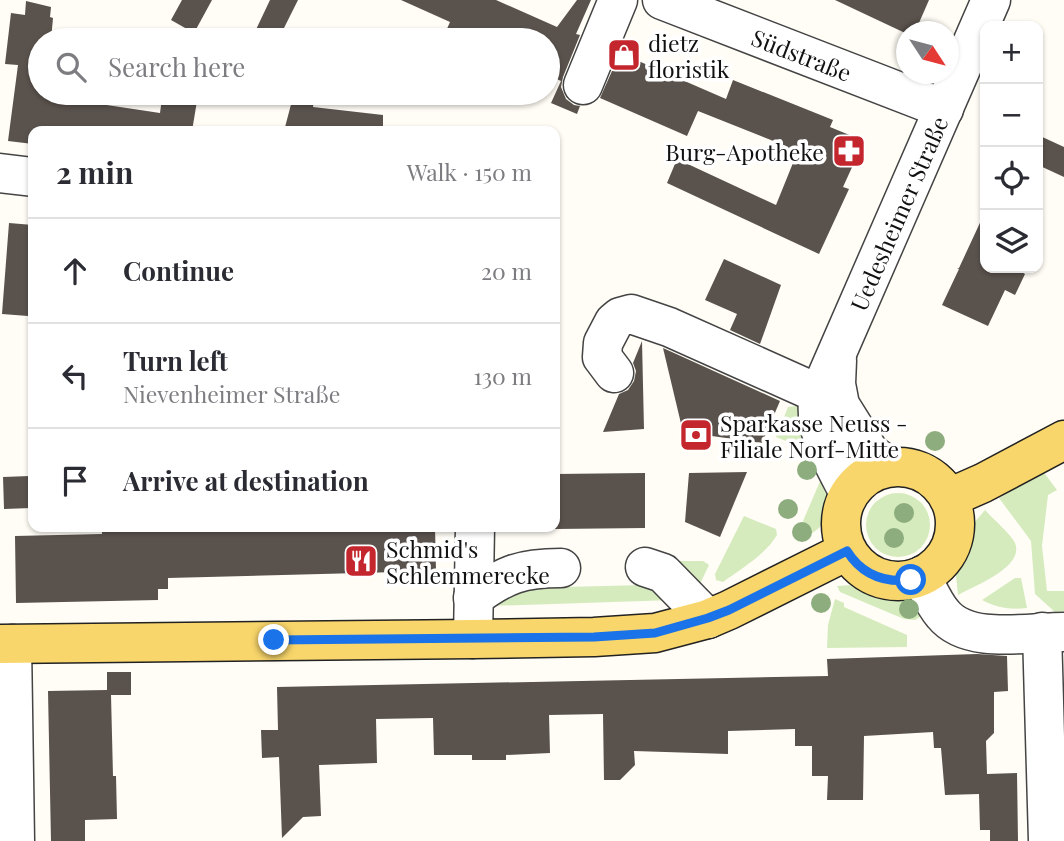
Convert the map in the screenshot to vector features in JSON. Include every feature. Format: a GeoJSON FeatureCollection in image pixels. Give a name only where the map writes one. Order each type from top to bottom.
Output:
{"type":"FeatureCollection","features":[{"type":"Feature","properties":{"kind":"main road"},"geometry":{"type":"LineString","coordinates":[[949,498],[1063,444]]}},
{"type":"Feature","properties":{"kind":"main road"},"geometry":{"type":"LineString","coordinates":[[889,467],[908,467],[924,472],[939,483],[949,498],[955,520],[952,542],[940,563],[922,576],[901,581],[880,578],[860,568],[847,551],[841,532],[841,512],[849,494],[866,475],[889,467]]}},
{"type":"Feature","properties":{"kind":"main road"},"geometry":{"type":"LineString","coordinates":[[6,644],[594,637],[655,633],[708,618],[847,551]]}},
{"type":"Feature","properties":{"kind":"street"},"geometry":{"type":"LineString","coordinates":[[583,85],[618,0]]}},
{"type":"Feature","properties":{"kind":"street","name":"Südstraße"},"geometry":{"type":"LineString","coordinates":[[662,0],[944,109]]}},
{"type":"Feature","properties":{"kind":"street","name":"Uedesheimer Straße"},"geometry":{"type":"LineString","coordinates":[[849,494],[820,430],[817,416],[819,394],[991,0]]}},
{"type":"Feature","properties":{"kind":"street"},"geometry":{"type":"LineString","coordinates":[[0,173],[28,176]]}},
{"type":"Feature","properties":{"kind":"street"},"geometry":{"type":"LineString","coordinates":[[602,300],[614,292],[634,296],[649,307],[660,324]]}},
{"type":"Feature","properties":{"kind":"street"},"geometry":{"type":"LineString","coordinates":[[614,373],[605,363],[602,351],[605,337],[614,322],[631,314],[660,324],[819,394]]}},
{"type":"Feature","properties":{"kind":"street","name":"Uedesheimer Straße"},"geometry":{"type":"LineString","coordinates":[[837,348],[836,384],[840,405],[870,453],[889,467]]}},
{"type":"Feature","properties":{"kind":"street"},"geometry":{"type":"LineString","coordinates":[[473,639],[475,532]]}},
{"type":"Feature","properties":{"kind":"street"},"geometry":{"type":"LineString","coordinates":[[473,598],[492,583],[513,573],[531,568],[561,568]]}},
{"type":"Feature","properties":{"kind":"street"},"geometry":{"type":"LineString","coordinates":[[645,568],[663,573],[708,618]]}},
{"type":"Feature","properties":{"kind":"street"},"geometry":{"type":"LineString","coordinates":[[922,576],[940,611],[961,629],[982,634],[1053,632],[1048,841]]}},
{"type":"Feature","properties":{"kind":"street"},"geometry":{"type":"LineString","coordinates":[[6,644],[15,841]]}},
{"type":"Feature","properties":{"kind":"green space"},"geometry":{"type":"Polygon","coordinates":[[[806,405],[815,447],[806,449],[776,437],[788,407],[806,405]]]}},
{"type":"Feature","properties":{"kind":"green space"},"geometry":{"type":"Polygon","coordinates":[[[1042,470],[1057,490],[1048,495],[1042,546],[1047,591],[1064,591],[1064,611],[1055,612],[1035,594],[1031,541],[999,498],[1042,470]]]}},
{"type":"Feature","properties":{"kind":"green space"},"geometry":{"type":"Polygon","coordinates":[[[824,472],[830,507],[824,522],[809,535],[803,521],[824,472]]]}},
{"type":"Feature","properties":{"kind":"green space"},"geometry":{"type":"Polygon","coordinates":[[[898,493],[921,502],[930,525],[921,548],[898,557],[875,548],[866,525],[875,502],[898,493]]]}},
{"type":"Feature","properties":{"kind":"green space"},"geometry":{"type":"Polygon","coordinates":[[[985,510],[1013,539],[1016,552],[1006,568],[958,595],[955,565],[973,524],[985,510]]]}},
{"type":"Feature","properties":{"kind":"green space"},"geometry":{"type":"Polygon","coordinates":[[[744,516],[776,529],[777,535],[760,555],[723,582],[716,580],[715,574],[744,516]]]}},
{"type":"Feature","properties":{"kind":"green space"},"geometry":{"type":"Polygon","coordinates":[[[667,561],[703,561],[709,565],[698,588],[667,561]]]}},
{"type":"Feature","properties":{"kind":"green space"},"geometry":{"type":"Polygon","coordinates":[[[1015,578],[1021,578],[1027,608],[1004,608],[982,600],[1015,578]]]}},
{"type":"Feature","properties":{"kind":"green space"},"geometry":{"type":"Polygon","coordinates":[[[645,585],[674,600],[489,606],[524,588],[645,585]]]}},
{"type":"Feature","properties":{"kind":"green space"},"geometry":{"type":"Polygon","coordinates":[[[853,585],[905,598],[925,614],[915,620],[904,619],[840,592],[837,586],[853,585]]]}},
{"type":"Feature","properties":{"kind":"green space"},"geometry":{"type":"Polygon","coordinates":[[[835,599],[844,603],[844,607],[907,635],[907,647],[827,648],[828,625],[835,599]]]}},
{"type":"Feature","properties":{"kind":"building"},"geometry":{"type":"Polygon","coordinates":[[[182,0],[212,0],[197,28],[185,28],[171,20],[182,0]]]}},
{"type":"Feature","properties":{"kind":"building"},"geometry":{"type":"Polygon","coordinates":[[[270,0],[298,0],[284,28],[257,28],[270,0]]]}},
{"type":"Feature","properties":{"kind":"building"},"geometry":{"type":"Polygon","coordinates":[[[401,0],[496,0],[557,27],[577,0],[591,0],[576,34],[580,35],[561,87],[566,99],[580,106],[577,114],[556,105],[560,105],[560,28],[447,28],[450,22],[401,0]]]}},
{"type":"Feature","properties":{"kind":"building"},"geometry":{"type":"Polygon","coordinates":[[[835,0],[929,0],[920,21],[896,21],[896,29],[835,0]]]}},
{"type":"Feature","properties":{"kind":"building"},"geometry":{"type":"Polygon","coordinates":[[[26,1],[51,7],[50,17],[53,18],[52,28],[28,28],[28,105],[107,105],[160,113],[161,105],[196,105],[193,126],[28,126],[28,143],[8,141],[18,65],[5,64],[11,13],[25,15],[26,1]]]}},
{"type":"Feature","properties":{"kind":"building"},"geometry":{"type":"Polygon","coordinates":[[[620,53],[726,99],[733,80],[833,120],[830,127],[864,141],[843,187],[849,189],[819,254],[667,183],[677,159],[776,205],[795,158],[783,153],[786,146],[698,111],[687,136],[600,98],[620,53]]]}},
{"type":"Feature","properties":{"kind":"building"},"geometry":{"type":"Polygon","coordinates":[[[291,105],[313,105],[383,115],[383,126],[285,126],[291,105]]]}},
{"type":"Feature","properties":{"kind":"building"},"geometry":{"type":"Polygon","coordinates":[[[1043,137],[1064,147],[1064,177],[1043,167],[1043,137]]]}},
{"type":"Feature","properties":{"kind":"building"},"geometry":{"type":"Polygon","coordinates":[[[9,223],[28,225],[28,316],[2,314],[9,223]]]}},
{"type":"Feature","properties":{"kind":"building"},"geometry":{"type":"Polygon","coordinates":[[[980,223],[980,273],[1025,274],[1015,295],[1005,290],[988,326],[942,305],[980,223]]]}},
{"type":"Feature","properties":{"kind":"building"},"geometry":{"type":"Polygon","coordinates":[[[724,259],[781,285],[760,344],[730,330],[737,314],[705,300],[724,259]]]}},
{"type":"Feature","properties":{"kind":"building"},"geometry":{"type":"Polygon","coordinates":[[[642,341],[644,429],[603,432],[619,394],[628,390],[634,381],[636,371],[633,363],[642,341]]]}},
{"type":"Feature","properties":{"kind":"building"},"geometry":{"type":"Polygon","coordinates":[[[663,348],[780,401],[762,443],[683,432],[663,348]]]}},
{"type":"Feature","properties":{"kind":"building"},"geometry":{"type":"Polygon","coordinates":[[[747,472],[720,537],[685,522],[689,473],[747,472]]]}},
{"type":"Feature","properties":{"kind":"building"},"geometry":{"type":"Polygon","coordinates":[[[645,473],[645,528],[560,529],[560,474],[645,473]]]}},
{"type":"Feature","properties":{"kind":"building"},"geometry":{"type":"Polygon","coordinates":[[[28,476],[28,508],[4,509],[3,477],[28,476]]]}},
{"type":"Feature","properties":{"kind":"building"},"geometry":{"type":"Polygon","coordinates":[[[435,532],[436,571],[168,578],[168,589],[158,589],[158,600],[16,603],[15,536],[435,532]]]}},
{"type":"Feature","properties":{"kind":"building"},"geometry":{"type":"Polygon","coordinates":[[[977,654],[1007,656],[1008,691],[994,692],[994,733],[986,741],[987,774],[1017,773],[1018,841],[990,841],[990,830],[980,830],[979,794],[945,795],[941,748],[934,748],[933,732],[864,736],[863,800],[827,800],[828,776],[812,776],[812,746],[795,746],[795,729],[728,731],[728,754],[634,751],[635,765],[620,780],[604,780],[603,714],[549,715],[550,753],[506,755],[506,760],[472,760],[472,755],[434,755],[433,718],[376,719],[377,763],[319,765],[321,816],[303,817],[282,838],[279,757],[262,758],[261,730],[278,730],[277,687],[828,676],[827,659],[977,654]]]}},
{"type":"Feature","properties":{"kind":"building"},"geometry":{"type":"Polygon","coordinates":[[[107,672],[131,672],[131,695],[111,695],[117,819],[85,820],[85,841],[51,841],[48,691],[107,690],[107,672]]]}},
{"type":"Feature","properties":{"kind":"place","name":"dietz floristik"},"geometry":{"type":"Point","coordinates":[624,55]}},
{"type":"Feature","properties":{"kind":"place","name":"Burg-Apotheke"},"geometry":{"type":"Point","coordinates":[849,151]}},
{"type":"Feature","properties":{"kind":"place","name":"Sparkasse Neuss - Filiale Norf-Mitte"},"geometry":{"type":"Point","coordinates":[696,435]}},
{"type":"Feature","properties":{"kind":"place","name":"Schmid's Schlemmerecke"},"geometry":{"type":"Point","coordinates":[361,561]}},
{"type":"Feature","properties":{"kind":"route"},"geometry":{"type":"LineString","coordinates":[[274,640],[594,637],[655,633],[729,610],[847,551],[860,568],[869,574],[890,581],[911,580]]}}]}
